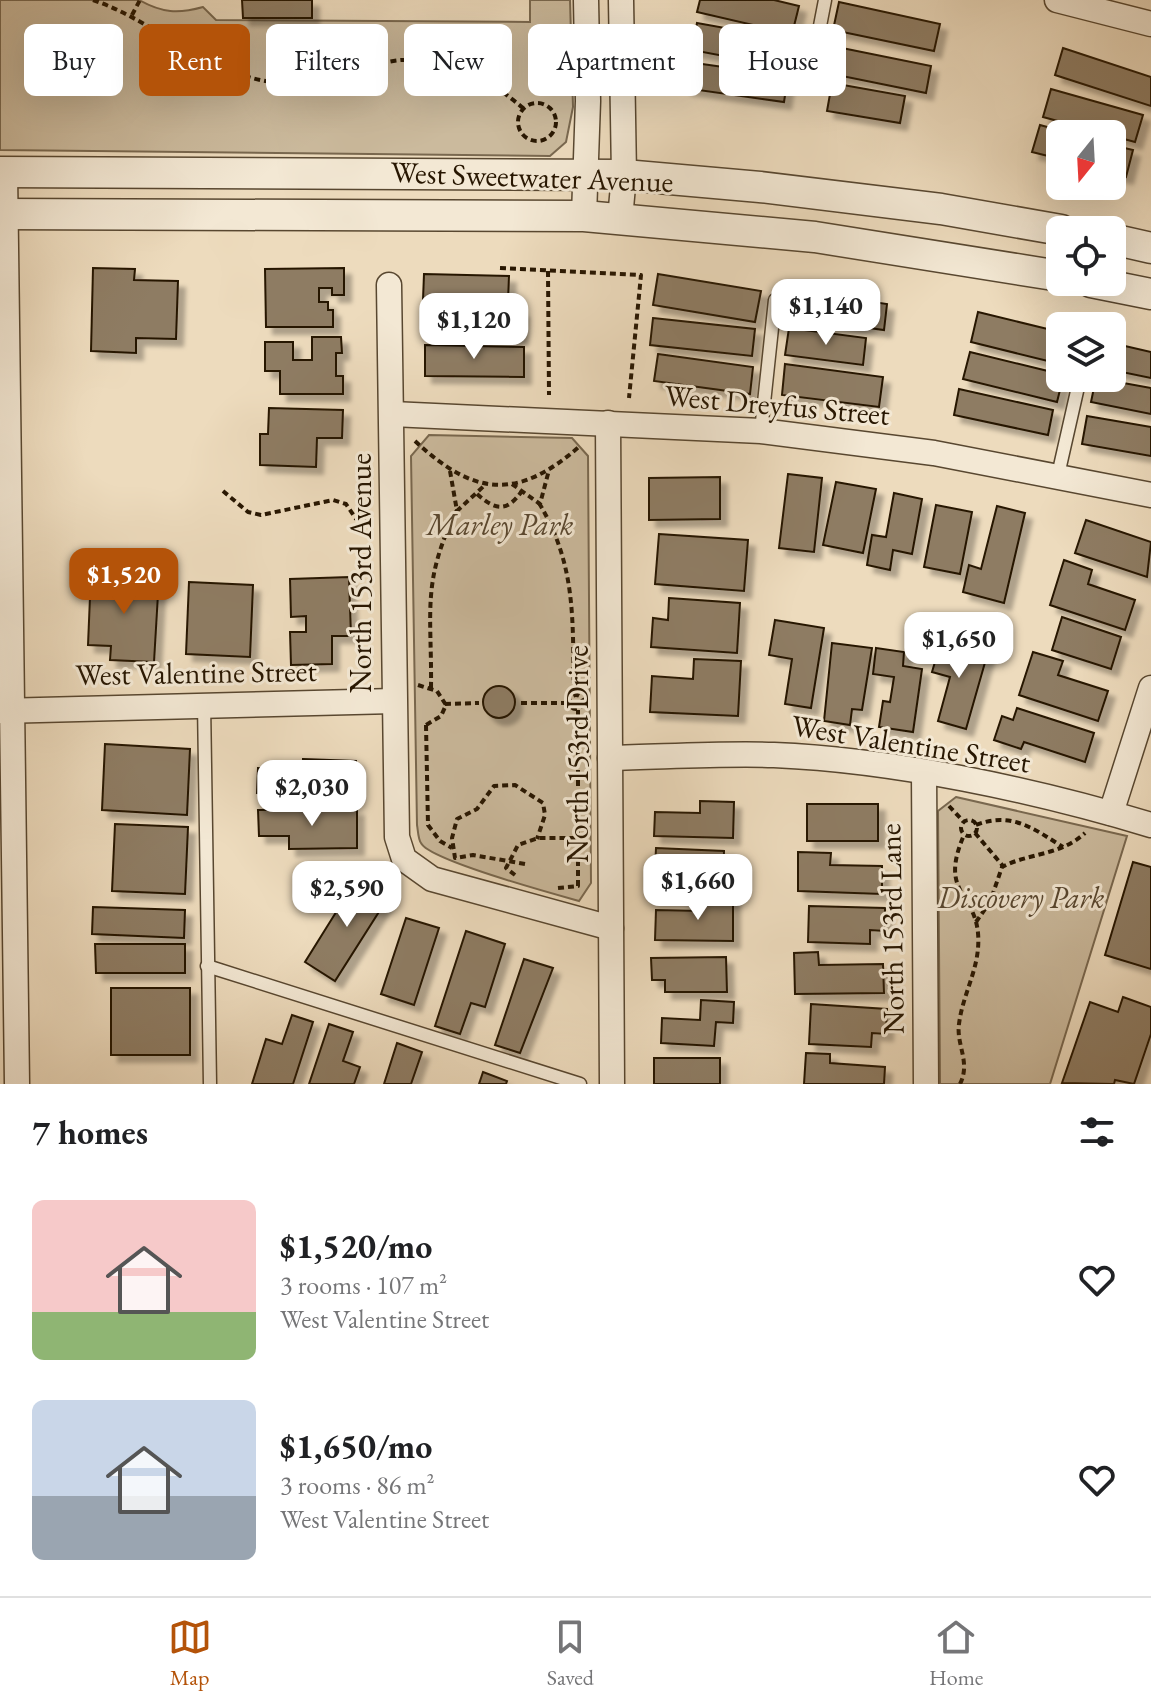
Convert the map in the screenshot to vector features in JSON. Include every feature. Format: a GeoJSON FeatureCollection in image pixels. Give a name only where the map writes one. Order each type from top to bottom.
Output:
{"type":"FeatureCollection","features":[{"type":"Feature","properties":{"kind":"street"},"geometry":{"type":"LineString","coordinates":[[584,216],[587,176],[586,0]]}},
{"type":"Feature","properties":{"kind":"street"},"geometry":{"type":"LineString","coordinates":[[620,219],[624,175],[621,0]]}},
{"type":"Feature","properties":{"kind":"street"},"geometry":{"type":"LineString","coordinates":[[1057,0],[1151,24]]}},
{"type":"Feature","properties":{"kind":"street"},"geometry":{"type":"LineString","coordinates":[[2,172],[7,711],[17,1084]]}},
{"type":"Feature","properties":{"kind":"street","name":"West Sweetwater Avenue"},"geometry":{"type":"LineString","coordinates":[[2,172],[624,175],[760,187],[941,209],[1046,227]]}},
{"type":"Feature","properties":{"kind":"street","name":"West Sweetwater Avenue"},"geometry":{"type":"LineString","coordinates":[[2,214],[584,216],[815,237],[1046,274]]}},
{"type":"Feature","properties":{"kind":"street"},"geometry":{"type":"LineString","coordinates":[[1126,242],[1151,248]]}},
{"type":"Feature","properties":{"kind":"street","name":"North 153rd Avenue"},"geometry":{"type":"LineString","coordinates":[[389,285],[397,837],[404,859],[432,879],[611,928]]}},
{"type":"Feature","properties":{"kind":"street"},"geometry":{"type":"LineString","coordinates":[[1126,289],[1151,294]]}},
{"type":"Feature","properties":{"kind":"street","name":"West Dreyfus Street"},"geometry":{"type":"LineString","coordinates":[[392,414],[761,431],[934,453],[1151,495]]}},
{"type":"Feature","properties":{"kind":"street","name":"North 153rd Drive"},"geometry":{"type":"LineString","coordinates":[[608,423],[612,1084]]}},
{"type":"Feature","properties":{"kind":"street"},"geometry":{"type":"LineString","coordinates":[[1111,813],[1151,688]]}},
{"type":"Feature","properties":{"kind":"street","name":"West Valentine Street"},"geometry":{"type":"LineString","coordinates":[[7,711],[204,703],[394,701]]}},
{"type":"Feature","properties":{"kind":"street","name":"West Valentine Street"},"geometry":{"type":"LineString","coordinates":[[610,758],[775,755],[924,772],[1111,813],[1151,825]]}},
{"type":"Feature","properties":{"kind":"street","name":"North 153rd Lane"},"geometry":{"type":"LineString","coordinates":[[924,772],[926,1084]]}},
{"type":"Feature","properties":{"kind":"lane"},"geometry":{"type":"LineString","coordinates":[[820,24],[825,0]]}},
{"type":"Feature","properties":{"kind":"lane"},"geometry":{"type":"LineString","coordinates":[[761,431],[775,300]]}},
{"type":"Feature","properties":{"kind":"lane"},"geometry":{"type":"LineString","coordinates":[[1058,475],[1077,392]]}},
{"type":"Feature","properties":{"kind":"lane"},"geometry":{"type":"LineString","coordinates":[[204,703],[210,1084]]}},
{"type":"Feature","properties":{"kind":"lane"},"geometry":{"type":"LineString","coordinates":[[207,966],[580,1084]]}},
{"type":"Feature","properties":{"kind":"path"},"geometry":{"type":"LineString","coordinates":[[93,0],[132,15],[206,58],[252,78],[298,84],[328,81],[385,62],[449,64],[489,81],[523,108]]}},
{"type":"Feature","properties":{"kind":"path"},"geometry":{"type":"LineString","coordinates":[[132,15],[140,0]]}},
{"type":"Feature","properties":{"kind":"path"},"geometry":{"type":"LineString","coordinates":[[533,102],[551,108],[557,120],[553,133],[537,141],[525,137],[517,121],[523,108],[533,102]]}},
{"type":"Feature","properties":{"kind":"path"},"geometry":{"type":"LineString","coordinates":[[500,268],[641,275],[629,398]]}},
{"type":"Feature","properties":{"kind":"path"},"geometry":{"type":"LineString","coordinates":[[548,271],[549,395]]}},
{"type":"Feature","properties":{"kind":"path"},"geometry":{"type":"LineString","coordinates":[[415,441],[450,471],[486,484],[512,484],[549,470],[582,444]]}},
{"type":"Feature","properties":{"kind":"path"},"geometry":{"type":"LineString","coordinates":[[539,503],[549,470]]}},
{"type":"Feature","properties":{"kind":"path"},"geometry":{"type":"LineString","coordinates":[[450,471],[457,510]]}},
{"type":"Feature","properties":{"kind":"path"},"geometry":{"type":"LineString","coordinates":[[431,688],[429,593],[438,550],[457,510],[486,484]]}},
{"type":"Feature","properties":{"kind":"path"},"geometry":{"type":"LineString","coordinates":[[512,484],[539,503],[557,535],[571,580],[574,696],[569,703]]}},
{"type":"Feature","properties":{"kind":"path"},"geometry":{"type":"LineString","coordinates":[[223,491],[248,512],[261,515],[333,500],[346,504],[356,519],[367,521]]}},
{"type":"Feature","properties":{"kind":"path"},"geometry":{"type":"LineString","coordinates":[[477,493],[490,506],[501,508],[511,505],[522,491]]}},
{"type":"Feature","properties":{"kind":"path"},"geometry":{"type":"LineString","coordinates":[[412,684],[431,688],[445,704]]}},
{"type":"Feature","properties":{"kind":"path"},"geometry":{"type":"LineString","coordinates":[[552,887],[578,886],[578,709],[583,702],[574,696]]}},
{"type":"Feature","properties":{"kind":"path"},"geometry":{"type":"LineString","coordinates":[[445,704],[479,703]]}},
{"type":"Feature","properties":{"kind":"path"},"geometry":{"type":"LineString","coordinates":[[521,703],[569,703],[578,709]]}},
{"type":"Feature","properties":{"kind":"path"},"geometry":{"type":"LineString","coordinates":[[412,727],[426,725],[441,716],[445,704]]}},
{"type":"Feature","properties":{"kind":"path"},"geometry":{"type":"LineString","coordinates":[[426,725],[428,825],[440,841],[452,848]]}},
{"type":"Feature","properties":{"kind":"path"},"geometry":{"type":"LineString","coordinates":[[525,864],[473,855],[455,858],[452,848],[457,819],[477,809],[491,790],[501,783],[515,785],[543,803],[545,815],[537,839]]}},
{"type":"Feature","properties":{"kind":"path"},"geometry":{"type":"LineString","coordinates":[[945,802],[964,822]]}},
{"type":"Feature","properties":{"kind":"path"},"geometry":{"type":"LineString","coordinates":[[960,1084],[965,1059],[959,1024],[977,964],[976,922],[956,883],[954,867],[964,835],[961,827],[970,820],[976,825]]}},
{"type":"Feature","properties":{"kind":"path"},"geometry":{"type":"LineString","coordinates":[[976,825],[988,820],[1015,820],[1030,825],[1063,847]]}},
{"type":"Feature","properties":{"kind":"path"},"geometry":{"type":"LineString","coordinates":[[976,825],[975,833],[1003,866]]}},
{"type":"Feature","properties":{"kind":"path"},"geometry":{"type":"LineString","coordinates":[[964,835],[975,833]]}},
{"type":"Feature","properties":{"kind":"path"},"geometry":{"type":"LineString","coordinates":[[1003,866],[1063,847],[1085,833]]}},
{"type":"Feature","properties":{"kind":"path"},"geometry":{"type":"LineString","coordinates":[[517,876],[508,872],[508,863],[518,845],[537,839],[579,838]]}},
{"type":"Feature","properties":{"kind":"path"},"geometry":{"type":"LineString","coordinates":[[976,922],[990,902],[1003,866]]}},
{"type":"Feature","properties":{"kind":"green space"},"geometry":{"type":"Polygon","coordinates":[[[0,0],[139,0],[170,11],[203,7],[216,20],[530,22],[530,0],[570,0],[571,24],[528,24],[528,96],[573,96],[566,142],[550,156],[0,150],[0,0]]]}},
{"type":"Feature","properties":{"kind":"green space","name":"Marley Park"},"geometry":{"type":"Polygon","coordinates":[[[429,435],[572,438],[588,456],[591,883],[579,901],[468,867],[429,850],[419,839],[411,456],[429,435]]]}},
{"type":"Feature","properties":{"kind":"green space","name":"Discovery Park"},"geometry":{"type":"Polygon","coordinates":[[[956,797],[1127,836],[1050,1084],[940,1084],[938,811],[956,797]]]}},
{"type":"Feature","properties":{"kind":"building"},"geometry":{"type":"Polygon","coordinates":[[[242,0],[312,0],[312,18],[243,18],[242,0]]]}},
{"type":"Feature","properties":{"kind":"building"},"geometry":{"type":"Polygon","coordinates":[[[700,0],[774,0],[799,6],[794,24],[749,24],[697,12],[700,0]]]}},
{"type":"Feature","properties":{"kind":"building"},"geometry":{"type":"Polygon","coordinates":[[[839,2],[940,24],[934,51],[846,33],[846,24],[834,24],[839,2]]]}},
{"type":"Feature","properties":{"kind":"building"},"geometry":{"type":"Polygon","coordinates":[[[703,24],[719,27],[719,55],[703,52],[703,24]]]}},
{"type":"Feature","properties":{"kind":"building"},"geometry":{"type":"Polygon","coordinates":[[[1063,48],[1151,77],[1151,106],[1055,75],[1063,48]]]}},
{"type":"Feature","properties":{"kind":"building"},"geometry":{"type":"Polygon","coordinates":[[[846,49],[931,66],[926,93],[846,77],[846,49]]]}},
{"type":"Feature","properties":{"kind":"building"},"geometry":{"type":"Polygon","coordinates":[[[703,64],[719,66],[719,93],[703,91],[703,64]]]}},
{"type":"Feature","properties":{"kind":"building"},"geometry":{"type":"Polygon","coordinates":[[[846,85],[905,96],[900,123],[827,111],[830,96],[846,96],[846,85]]]}},
{"type":"Feature","properties":{"kind":"building"},"geometry":{"type":"Polygon","coordinates":[[[1051,89],[1143,115],[1135,142],[1126,140],[1126,120],[1054,120],[1043,117],[1051,89]]]}},
{"type":"Feature","properties":{"kind":"building"},"geometry":{"type":"Polygon","coordinates":[[[741,96],[785,96],[784,102],[741,96]]]}},
{"type":"Feature","properties":{"kind":"building"},"geometry":{"type":"Polygon","coordinates":[[[1040,125],[1046,127],[1046,156],[1032,152],[1040,125]]]}},
{"type":"Feature","properties":{"kind":"building"},"geometry":{"type":"Polygon","coordinates":[[[1126,148],[1133,150],[1126,177],[1126,148]]]}},
{"type":"Feature","properties":{"kind":"building"},"geometry":{"type":"Polygon","coordinates":[[[93,268],[135,269],[134,280],[178,281],[176,339],[136,338],[136,353],[91,351],[93,268]]]}},
{"type":"Feature","properties":{"kind":"building"},"geometry":{"type":"Polygon","coordinates":[[[344,268],[344,295],[332,295],[332,288],[319,288],[319,302],[328,302],[328,310],[333,310],[333,327],[266,327],[265,269],[344,268]]]}},
{"type":"Feature","properties":{"kind":"building"},"geometry":{"type":"Polygon","coordinates":[[[424,274],[509,276],[508,301],[423,300],[424,274]]]}},
{"type":"Feature","properties":{"kind":"building"},"geometry":{"type":"Polygon","coordinates":[[[658,274],[761,291],[755,322],[653,305],[658,274]]]}},
{"type":"Feature","properties":{"kind":"building"},"geometry":{"type":"Polygon","coordinates":[[[793,290],[887,304],[884,330],[789,317],[793,290]]]}},
{"type":"Feature","properties":{"kind":"building"},"geometry":{"type":"Polygon","coordinates":[[[425,307],[522,311],[521,338],[424,333],[425,307]]]}},
{"type":"Feature","properties":{"kind":"building"},"geometry":{"type":"Polygon","coordinates":[[[978,312],[1046,329],[1046,361],[971,342],[978,312]]]}},
{"type":"Feature","properties":{"kind":"building"},"geometry":{"type":"Polygon","coordinates":[[[653,318],[755,329],[752,356],[650,345],[653,318]]]}},
{"type":"Feature","properties":{"kind":"building"},"geometry":{"type":"Polygon","coordinates":[[[789,328],[866,338],[863,365],[785,355],[789,328]]]}},
{"type":"Feature","properties":{"kind":"building"},"geometry":{"type":"Polygon","coordinates":[[[312,337],[341,337],[342,353],[336,353],[336,376],[343,376],[343,394],[280,394],[280,371],[265,371],[265,342],[293,342],[293,360],[312,360],[312,337]]]}},
{"type":"Feature","properties":{"kind":"building"},"geometry":{"type":"Polygon","coordinates":[[[425,345],[524,347],[524,377],[425,376],[425,345]]]}},
{"type":"Feature","properties":{"kind":"building"},"geometry":{"type":"Polygon","coordinates":[[[1126,346],[1151,352],[1151,378],[1126,373],[1126,346]]]}},
{"type":"Feature","properties":{"kind":"building"},"geometry":{"type":"Polygon","coordinates":[[[970,352],[1046,371],[1046,392],[1060,392],[1057,402],[963,379],[970,352]]]}},
{"type":"Feature","properties":{"kind":"building"},"geometry":{"type":"Polygon","coordinates":[[[658,354],[753,367],[750,394],[654,381],[658,354]]]}},
{"type":"Feature","properties":{"kind":"building"},"geometry":{"type":"Polygon","coordinates":[[[785,364],[883,377],[879,407],[782,395],[785,364]]]}},
{"type":"Feature","properties":{"kind":"building"},"geometry":{"type":"Polygon","coordinates":[[[1126,383],[1151,388],[1151,414],[1091,402],[1093,392],[1126,392],[1126,383]]]}},
{"type":"Feature","properties":{"kind":"building"},"geometry":{"type":"Polygon","coordinates":[[[959,389],[1053,410],[1048,435],[954,415],[959,389]]]}},
{"type":"Feature","properties":{"kind":"building"},"geometry":{"type":"Polygon","coordinates":[[[269,408],[343,410],[342,438],[317,438],[316,467],[260,465],[260,434],[268,434],[269,408]]]}},
{"type":"Feature","properties":{"kind":"building"},"geometry":{"type":"Polygon","coordinates":[[[1087,416],[1151,427],[1151,456],[1082,444],[1087,416]]]}},
{"type":"Feature","properties":{"kind":"building"},"geometry":{"type":"Polygon","coordinates":[[[788,474],[822,478],[814,552],[779,548],[788,474]]]}},
{"type":"Feature","properties":{"kind":"building"},"geometry":{"type":"Polygon","coordinates":[[[720,477],[720,519],[649,520],[649,478],[720,477]]]}},
{"type":"Feature","properties":{"kind":"building"},"geometry":{"type":"Polygon","coordinates":[[[836,482],[876,489],[863,553],[823,545],[836,482]]]}},
{"type":"Feature","properties":{"kind":"building"},"geometry":{"type":"Polygon","coordinates":[[[894,493],[922,499],[912,554],[893,550],[890,570],[867,565],[872,535],[886,537],[894,493]]]}},
{"type":"Feature","properties":{"kind":"building"},"geometry":{"type":"Polygon","coordinates":[[[936,505],[972,512],[960,574],[924,567],[936,505]]]}},
{"type":"Feature","properties":{"kind":"building"},"geometry":{"type":"Polygon","coordinates":[[[997,506],[1025,513],[1004,603],[963,592],[969,565],[981,569],[997,506]]]}},
{"type":"Feature","properties":{"kind":"building"},"geometry":{"type":"Polygon","coordinates":[[[1086,520],[1151,542],[1147,577],[1075,553],[1086,520]]]}},
{"type":"Feature","properties":{"kind":"building"},"geometry":{"type":"Polygon","coordinates":[[[659,534],[748,540],[744,591],[655,584],[659,534]]]}},
{"type":"Feature","properties":{"kind":"building"},"geometry":{"type":"Polygon","coordinates":[[[1064,560],[1092,570],[1088,584],[1135,600],[1125,630],[1050,605],[1064,560]]]}},
{"type":"Feature","properties":{"kind":"building"},"geometry":{"type":"Polygon","coordinates":[[[91,573],[159,577],[154,662],[110,660],[111,646],[88,645],[91,573]]]}},
{"type":"Feature","properties":{"kind":"building"},"geometry":{"type":"Polygon","coordinates":[[[349,577],[351,636],[332,636],[332,664],[291,665],[290,632],[306,632],[306,616],[291,617],[290,579],[349,577]]]}},
{"type":"Feature","properties":{"kind":"building"},"geometry":{"type":"Polygon","coordinates":[[[189,582],[253,585],[250,657],[186,654],[189,582]]]}},
{"type":"Feature","properties":{"kind":"building"},"geometry":{"type":"Polygon","coordinates":[[[669,598],[740,603],[737,653],[651,647],[653,618],[668,620],[669,598]]]}},
{"type":"Feature","properties":{"kind":"building"},"geometry":{"type":"Polygon","coordinates":[[[1062,617],[1121,637],[1111,669],[1052,650],[1062,617]]]}},
{"type":"Feature","properties":{"kind":"building"},"geometry":{"type":"Polygon","coordinates":[[[775,620],[824,628],[811,708],[785,704],[792,659],[769,655],[775,620]]]}},
{"type":"Feature","properties":{"kind":"building"},"geometry":{"type":"Polygon","coordinates":[[[942,638],[988,652],[966,729],[938,721],[950,677],[932,672],[942,638]]]}},
{"type":"Feature","properties":{"kind":"building"},"geometry":{"type":"Polygon","coordinates":[[[832,643],[872,648],[862,710],[852,709],[850,725],[824,721],[832,643]]]}},
{"type":"Feature","properties":{"kind":"building"},"geometry":{"type":"Polygon","coordinates":[[[876,648],[904,652],[903,666],[922,669],[913,732],[879,727],[883,701],[890,702],[894,677],[873,674],[876,648]]]}},
{"type":"Feature","properties":{"kind":"building"},"geometry":{"type":"Polygon","coordinates":[[[1033,652],[1063,661],[1058,675],[1108,691],[1098,721],[1019,695],[1033,652]]]}},
{"type":"Feature","properties":{"kind":"building"},"geometry":{"type":"Polygon","coordinates":[[[694,659],[741,661],[738,716],[650,712],[652,676],[693,679],[694,659]]]}},
{"type":"Feature","properties":{"kind":"building"},"geometry":{"type":"Polygon","coordinates":[[[499,686],[510,691],[515,702],[510,713],[499,718],[488,713],[483,702],[488,691],[499,686]]]}},
{"type":"Feature","properties":{"kind":"building"},"geometry":{"type":"Polygon","coordinates":[[[1017,708],[1094,733],[1085,762],[1024,742],[1021,749],[994,740],[1002,716],[1013,720],[1017,708]]]}},
{"type":"Feature","properties":{"kind":"building"},"geometry":{"type":"Polygon","coordinates":[[[105,744],[190,749],[187,815],[102,810],[105,744]]]}},
{"type":"Feature","properties":{"kind":"building"},"geometry":{"type":"Polygon","coordinates":[[[303,759],[356,761],[355,797],[257,793],[258,768],[303,770],[303,759]]]}},
{"type":"Feature","properties":{"kind":"building"},"geometry":{"type":"Polygon","coordinates":[[[700,801],[734,802],[733,838],[654,836],[655,812],[700,813],[700,801]]]}},
{"type":"Feature","properties":{"kind":"building"},"geometry":{"type":"Polygon","coordinates":[[[807,804],[878,804],[878,841],[807,841],[807,804]]]}},
{"type":"Feature","properties":{"kind":"building"},"geometry":{"type":"Polygon","coordinates":[[[357,809],[357,848],[289,849],[289,836],[259,836],[258,810],[357,809]]]}},
{"type":"Feature","properties":{"kind":"building"},"geometry":{"type":"Polygon","coordinates":[[[115,824],[188,827],[185,894],[112,891],[115,824]]]}},
{"type":"Feature","properties":{"kind":"building"},"geometry":{"type":"Polygon","coordinates":[[[656,848],[724,851],[723,884],[692,883],[692,893],[654,891],[656,848]]]}},
{"type":"Feature","properties":{"kind":"building"},"geometry":{"type":"Polygon","coordinates":[[[798,852],[831,853],[830,865],[882,866],[882,894],[798,891],[798,852]]]}},
{"type":"Feature","properties":{"kind":"building"},"geometry":{"type":"Polygon","coordinates":[[[1133,862],[1151,867],[1151,969],[1105,955],[1133,862]]]}},
{"type":"Feature","properties":{"kind":"building"},"geometry":{"type":"Polygon","coordinates":[[[358,877],[389,896],[335,981],[305,962],[358,877]]]}},
{"type":"Feature","properties":{"kind":"building"},"geometry":{"type":"Polygon","coordinates":[[[703,894],[733,895],[733,941],[655,940],[656,910],[702,911],[703,894]]]}},
{"type":"Feature","properties":{"kind":"building"},"geometry":{"type":"Polygon","coordinates":[[[809,906],[885,908],[885,931],[870,930],[870,944],[808,942],[809,906]]]}},
{"type":"Feature","properties":{"kind":"building"},"geometry":{"type":"Polygon","coordinates":[[[93,907],[185,910],[184,938],[92,934],[93,907]]]}},
{"type":"Feature","properties":{"kind":"building"},"geometry":{"type":"Polygon","coordinates":[[[406,918],[439,928],[414,1005],[381,994],[406,918]]]}},
{"type":"Feature","properties":{"kind":"building"},"geometry":{"type":"Polygon","coordinates":[[[466,931],[505,944],[485,1007],[471,1003],[460,1034],[435,1026],[466,931]]]}},
{"type":"Feature","properties":{"kind":"building"},"geometry":{"type":"Polygon","coordinates":[[[95,944],[185,944],[185,973],[96,973],[95,944]]]}},
{"type":"Feature","properties":{"kind":"building"},"geometry":{"type":"Polygon","coordinates":[[[818,952],[819,965],[883,964],[884,993],[795,994],[794,953],[818,952]]]}},
{"type":"Feature","properties":{"kind":"building"},"geometry":{"type":"Polygon","coordinates":[[[726,957],[727,992],[665,992],[665,980],[652,980],[651,958],[726,957]]]}},
{"type":"Feature","properties":{"kind":"building"},"geometry":{"type":"Polygon","coordinates":[[[524,959],[553,968],[520,1053],[495,1045],[524,959]]]}},
{"type":"Feature","properties":{"kind":"building"},"geometry":{"type":"Polygon","coordinates":[[[111,988],[190,988],[190,1055],[111,1055],[111,988]]]}},
{"type":"Feature","properties":{"kind":"building"},"geometry":{"type":"Polygon","coordinates":[[[1123,997],[1151,1007],[1151,1034],[1134,1084],[1115,1080],[1114,1084],[1062,1083],[1090,1002],[1118,1012],[1123,997]]]}},
{"type":"Feature","properties":{"kind":"building"},"geometry":{"type":"Polygon","coordinates":[[[701,1000],[734,1002],[733,1023],[716,1022],[714,1046],[661,1043],[662,1018],[700,1020],[701,1000]]]}},
{"type":"Feature","properties":{"kind":"building"},"geometry":{"type":"Polygon","coordinates":[[[811,1004],[887,1009],[886,1034],[872,1033],[871,1047],[809,1044],[811,1004]]]}},
{"type":"Feature","properties":{"kind":"building"},"geometry":{"type":"Polygon","coordinates":[[[292,1015],[313,1022],[293,1084],[252,1084],[266,1039],[282,1044],[292,1015]]]}},
{"type":"Feature","properties":{"kind":"building"},"geometry":{"type":"Polygon","coordinates":[[[329,1024],[353,1032],[343,1061],[360,1067],[354,1084],[309,1084],[329,1024]]]}},
{"type":"Feature","properties":{"kind":"building"},"geometry":{"type":"Polygon","coordinates":[[[397,1043],[422,1052],[411,1084],[384,1084],[397,1043]]]}},
{"type":"Feature","properties":{"kind":"building"},"geometry":{"type":"Polygon","coordinates":[[[806,1053],[830,1054],[830,1063],[885,1067],[884,1084],[804,1084],[806,1053]]]}},
{"type":"Feature","properties":{"kind":"building"},"geometry":{"type":"Polygon","coordinates":[[[654,1058],[720,1058],[720,1084],[654,1084],[654,1058]]]}},
{"type":"Feature","properties":{"kind":"building"},"geometry":{"type":"Polygon","coordinates":[[[483,1072],[507,1081],[506,1084],[479,1084],[483,1072]]]}}]}
